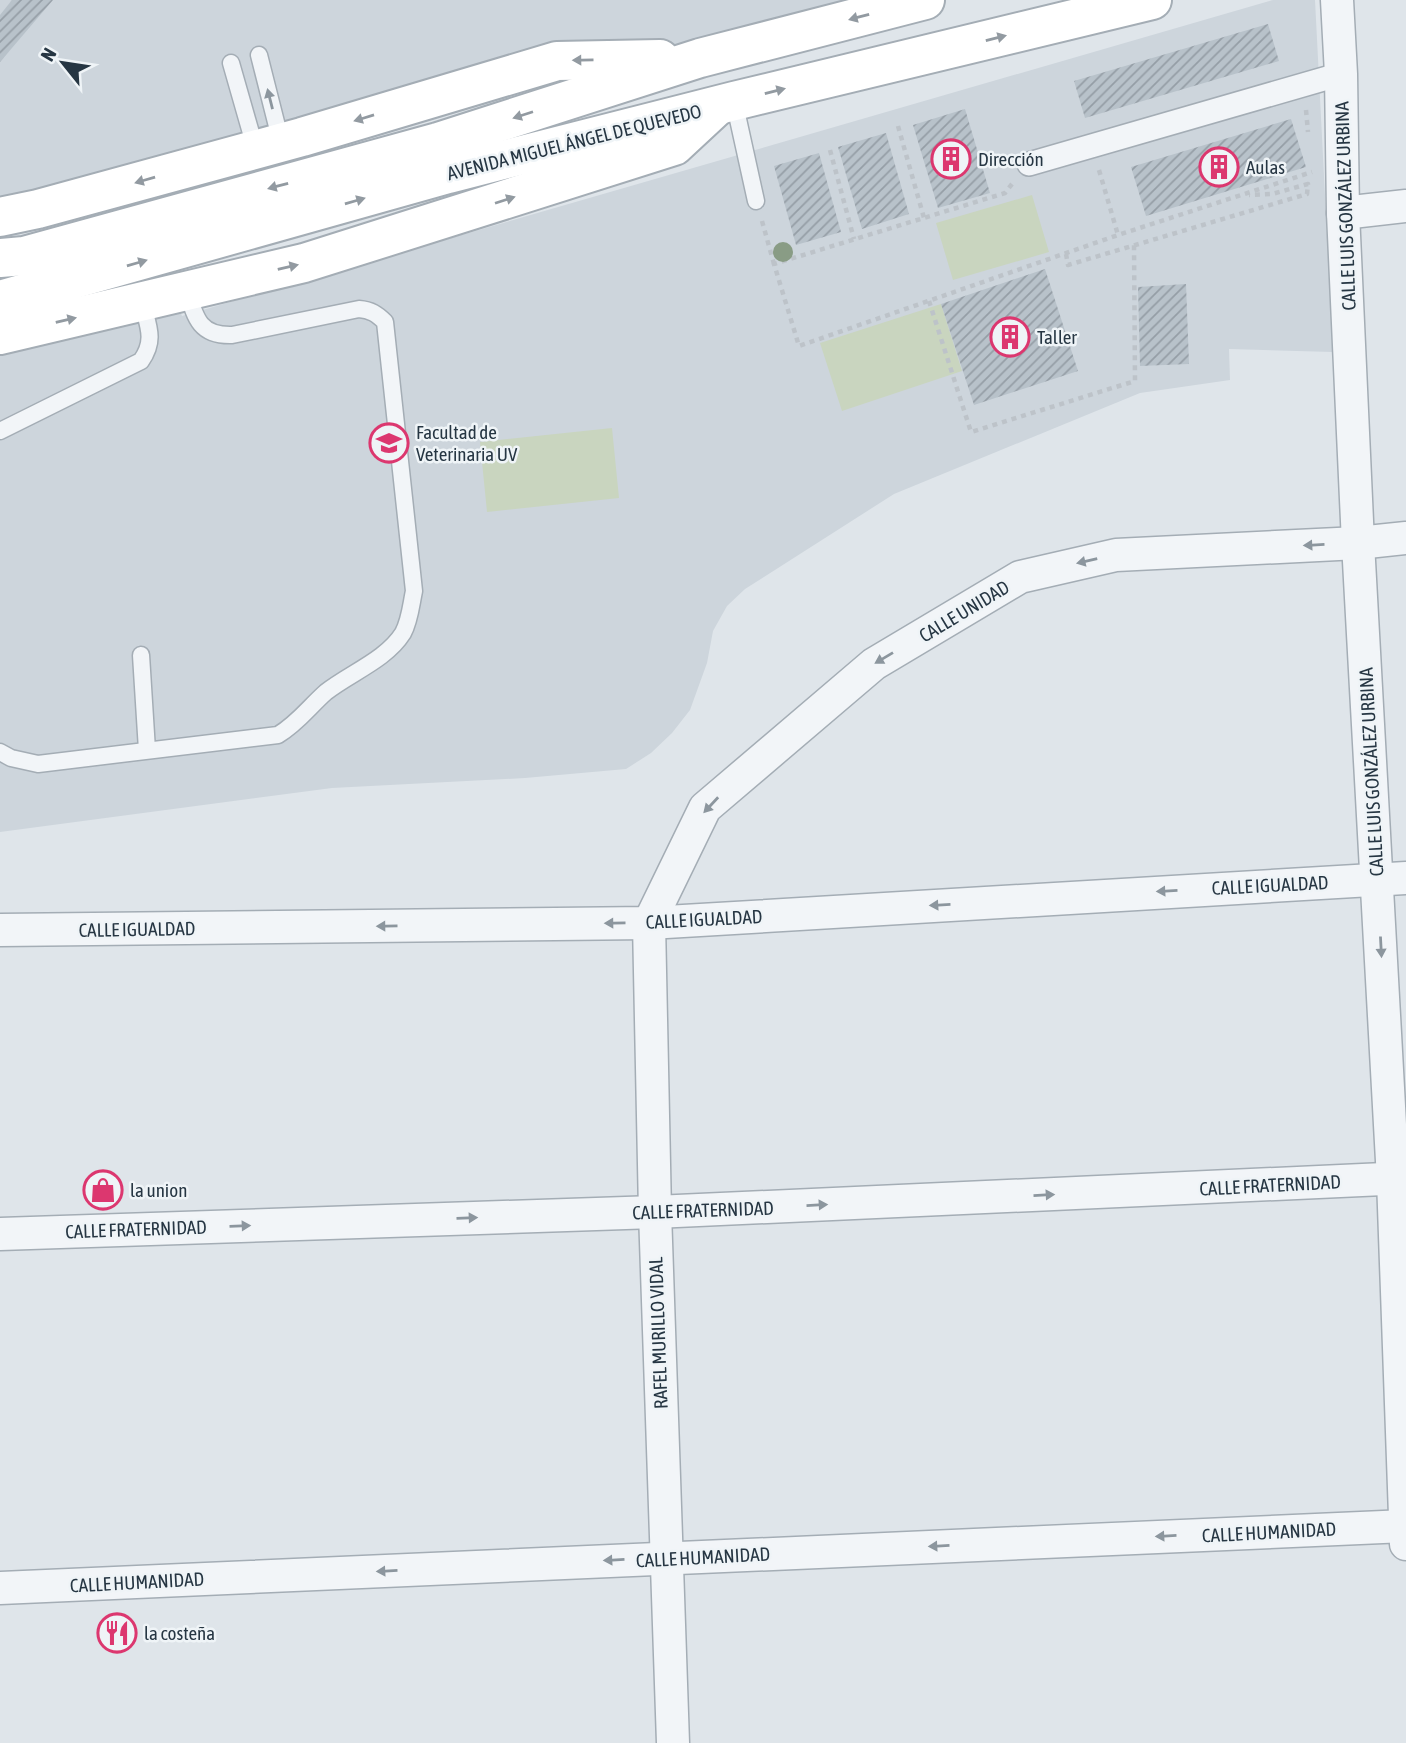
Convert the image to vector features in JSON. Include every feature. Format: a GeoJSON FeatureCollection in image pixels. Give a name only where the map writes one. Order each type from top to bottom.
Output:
{"type":"FeatureCollection","features":[{"type":"Feature","properties":{"kind":"main road","name":"AVENIDA MIGUEL ÁNGEL DE QUEVEDO"},"geometry":{"type":"LineString","coordinates":[[0,258],[24,256],[438,142],[701,58],[925,0]]}},
{"type":"Feature","properties":{"kind":"main road","name":"AVENIDA MIGUEL ÁNGEL DE QUEVEDO"},"geometry":{"type":"LineString","coordinates":[[0,300],[448,174],[726,103],[1152,0]]}},
{"type":"Feature","properties":{"kind":"main road"},"geometry":{"type":"LineString","coordinates":[[0,217],[267,146],[557,61],[701,58]]}},
{"type":"Feature","properties":{"kind":"main road"},"geometry":{"type":"LineString","coordinates":[[0,335],[304,263],[674,146],[726,103]]}},
{"type":"Feature","properties":{"kind":"street","name":"CALLE LUIS GONZÁLEZ URBINA"},"geometry":{"type":"LineString","coordinates":[[1337,0],[1343,213],[1358,543],[1392,878],[1406,1532]]}},
{"type":"Feature","properties":{"kind":"street"},"geometry":{"type":"LineString","coordinates":[[1029,164],[1341,74]]}},
{"type":"Feature","properties":{"kind":"street"},"geometry":{"type":"LineString","coordinates":[[1343,213],[1406,206]]}},
{"type":"Feature","properties":{"kind":"street","name":"CALLE UNIDAD"},"geometry":{"type":"LineString","coordinates":[[649,923],[705,808],[874,664],[1020,577],[1116,555],[1358,543],[1406,538]]}},
{"type":"Feature","properties":{"kind":"street","name":"CALLE IGUALDAD"},"geometry":{"type":"LineString","coordinates":[[0,930],[649,923],[1392,878]]}},
{"type":"Feature","properties":{"kind":"street","name":"RAFEL MURILLO VIDAL"},"geometry":{"type":"LineString","coordinates":[[649,923],[665,1558],[673,1743]]}},
{"type":"Feature","properties":{"kind":"street","name":"CALLE FRATERNIDAD"},"geometry":{"type":"LineString","coordinates":[[0,1234],[655,1212],[1399,1179]]}},
{"type":"Feature","properties":{"kind":"street","name":"CALLE HUMANIDAD"},"geometry":{"type":"LineString","coordinates":[[0,1588],[665,1558],[1406,1532]]}},
{"type":"Feature","properties":{"kind":"lane"},"geometry":{"type":"LineString","coordinates":[[259,55],[267,146]]}},
{"type":"Feature","properties":{"kind":"lane"},"geometry":{"type":"LineString","coordinates":[[231,63],[251,133],[267,146]]}},
{"type":"Feature","properties":{"kind":"lane"},"geometry":{"type":"LineString","coordinates":[[726,103],[756,201]]}},
{"type":"Feature","properties":{"kind":"lane"},"geometry":{"type":"LineString","coordinates":[[0,752],[37,765],[278,735],[293,726],[329,690],[389,649],[403,632],[414,591],[385,323],[369,310],[359,309],[219,336],[200,324],[187,290]]}},
{"type":"Feature","properties":{"kind":"lane"},"geometry":{"type":"LineString","coordinates":[[0,431],[141,361],[150,348],[150,332],[142,302]]}},
{"type":"Feature","properties":{"kind":"lane"},"geometry":{"type":"LineString","coordinates":[[141,654],[147,750]]}},
{"type":"Feature","properties":{"kind":"path"},"geometry":{"type":"LineString","coordinates":[[1303,85],[1308,135]]}},
{"type":"Feature","properties":{"kind":"path"},"geometry":{"type":"LineString","coordinates":[[898,126],[924,218]]}},
{"type":"Feature","properties":{"kind":"path"},"geometry":{"type":"LineString","coordinates":[[1092,146],[1118,235]]}},
{"type":"Feature","properties":{"kind":"path"},"geometry":{"type":"LineString","coordinates":[[830,150],[854,239]]}},
{"type":"Feature","properties":{"kind":"path"},"geometry":{"type":"LineString","coordinates":[[756,201],[799,346],[1118,235],[1312,172],[1311,160]]}},
{"type":"Feature","properties":{"kind":"path"},"geometry":{"type":"LineString","coordinates":[[774,264],[1004,193],[1029,164]]}},
{"type":"Feature","properties":{"kind":"path"},"geometry":{"type":"LineString","coordinates":[[1066,254],[1068,265],[1307,194],[1308,184],[1272,194],[1241,195]]}},
{"type":"Feature","properties":{"kind":"path"},"geometry":{"type":"LineString","coordinates":[[929,301],[971,432],[1135,381],[1134,244]]}},
{"type":"Feature","properties":{"kind":"shaded area"},"geometry":{"type":"Polygon","coordinates":[[[0,0],[876,0],[0,198],[0,0]]]}},
{"type":"Feature","properties":{"kind":"shaded area","name":"Facultad de Veterinaria UV"},"geometry":{"type":"Polygon","coordinates":[[[1273,0],[1315,0],[1333,352],[1229,349],[1230,380],[1140,393],[894,494],[745,589],[727,606],[713,631],[707,663],[690,710],[672,733],[651,753],[626,769],[525,778],[332,788],[0,832],[0,336],[180,311],[182,316],[1273,0]]]}},
{"type":"Feature","properties":{"kind":"green space"},"geometry":{"type":"Polygon","coordinates":[[[1032,195],[1049,252],[953,280],[936,223],[1032,195]]]}},
{"type":"Feature","properties":{"kind":"green space"},"geometry":{"type":"Polygon","coordinates":[[[941,304],[962,371],[842,411],[820,343],[941,304]]]}},
{"type":"Feature","properties":{"kind":"green space"},"geometry":{"type":"Polygon","coordinates":[[[612,428],[619,498],[487,512],[480,442],[612,428]]]}},
{"type":"Feature","properties":{"kind":"building"},"geometry":{"type":"Polygon","coordinates":[[[12,0],[53,0],[0,62],[0,15],[12,0]]]}},
{"type":"Feature","properties":{"kind":"building"},"geometry":{"type":"Polygon","coordinates":[[[1268,24],[1279,61],[1085,118],[1074,81],[1268,24]]]}},
{"type":"Feature","properties":{"kind":"building","name":"Dirección"},"geometry":{"type":"Polygon","coordinates":[[[965,109],[990,193],[938,208],[913,125],[965,109]]]}},
{"type":"Feature","properties":{"kind":"building","name":"Aulas"},"geometry":{"type":"Polygon","coordinates":[[[1291,119],[1306,167],[1146,216],[1131,167],[1291,119]]]}},
{"type":"Feature","properties":{"kind":"building"},"geometry":{"type":"Polygon","coordinates":[[[886,133],[909,214],[862,229],[838,147],[886,133]]]}},
{"type":"Feature","properties":{"kind":"building"},"geometry":{"type":"Polygon","coordinates":[[[819,153],[841,232],[796,245],[774,166],[819,153]]]}},
{"type":"Feature","properties":{"kind":"building","name":"Taller"},"geometry":{"type":"Polygon","coordinates":[[[1045,269],[1078,371],[974,405],[941,304],[1045,269]]]}},
{"type":"Feature","properties":{"kind":"building"},"geometry":{"type":"Polygon","coordinates":[[[1186,284],[1189,364],[1140,366],[1138,287],[1186,284]]]}},
{"type":"Feature","properties":{"kind":"place","name":"Dirección"},"geometry":{"type":"Point","coordinates":[951,159]}},
{"type":"Feature","properties":{"kind":"place","name":"Aulas"},"geometry":{"type":"Point","coordinates":[1219,167]}},
{"type":"Feature","properties":{"kind":"place","name":"Taller"},"geometry":{"type":"Point","coordinates":[1010,337]}},
{"type":"Feature","properties":{"kind":"place","name":"Facultad de Veterinaria UV"},"geometry":{"type":"Point","coordinates":[389,443]}},
{"type":"Feature","properties":{"kind":"place","name":"la union"},"geometry":{"type":"Point","coordinates":[103,1190]}},
{"type":"Feature","properties":{"kind":"place","name":"la costeña"},"geometry":{"type":"Point","coordinates":[117,1633]}}]}
